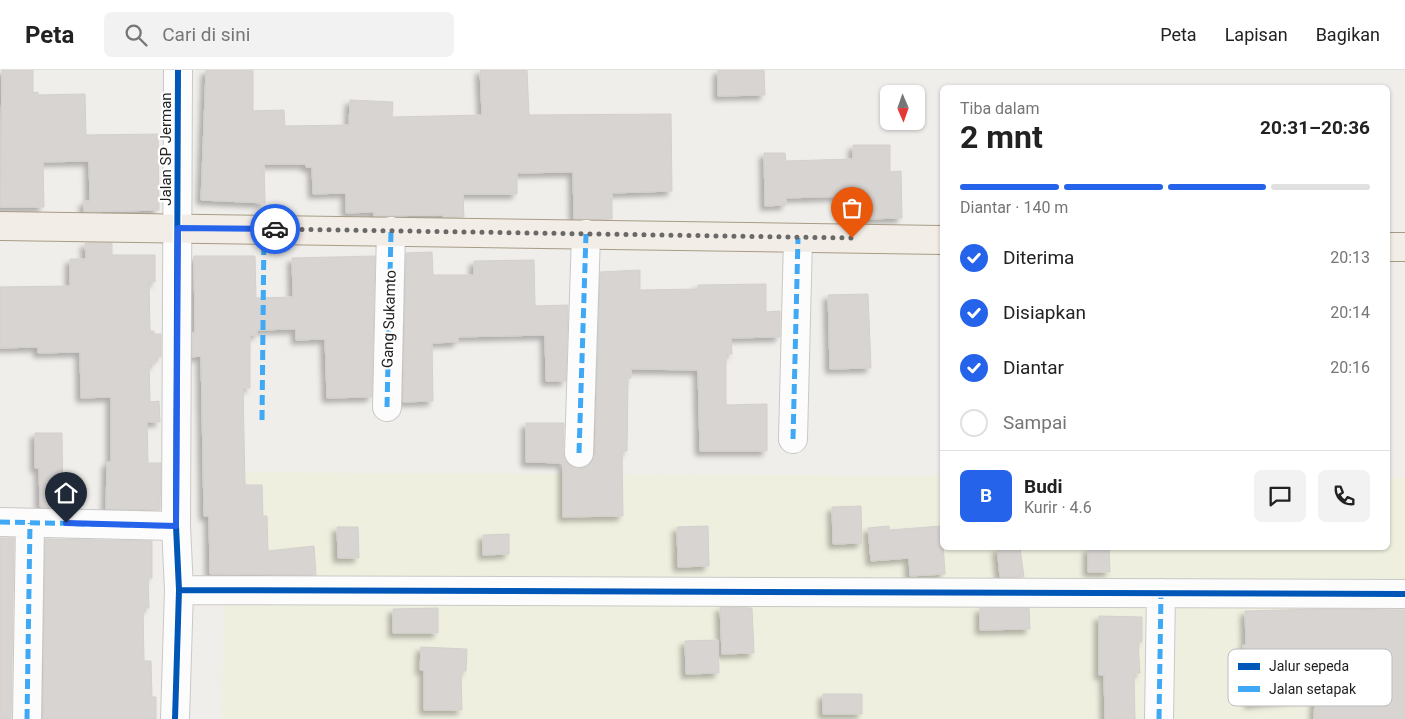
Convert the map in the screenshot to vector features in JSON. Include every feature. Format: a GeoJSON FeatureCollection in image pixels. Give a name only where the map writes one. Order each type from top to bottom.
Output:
{"type":"FeatureCollection","features":[{"type":"Feature","properties":{"kind":"main road"},"geometry":{"type":"LineString","coordinates":[[0,226],[940,240]]}},
{"type":"Feature","properties":{"kind":"main road"},"geometry":{"type":"LineString","coordinates":[[1390,247],[1405,247]]}},
{"type":"Feature","properties":{"kind":"street","name":"Jalan SP Jerman"},"geometry":{"type":"LineString","coordinates":[[175,719],[178,590],[176,526],[178,70]]}},
{"type":"Feature","properties":{"kind":"street","name":"Gang Sukamto"},"geometry":{"type":"LineString","coordinates":[[388,407],[391,231]]}},
{"type":"Feature","properties":{"kind":"street"},"geometry":{"type":"LineString","coordinates":[[579,453],[586,234]]}},
{"type":"Feature","properties":{"kind":"street"},"geometry":{"type":"LineString","coordinates":[[793,439],[798,238]]}},
{"type":"Feature","properties":{"kind":"street"},"geometry":{"type":"LineString","coordinates":[[0,522],[176,526]]}},
{"type":"Feature","properties":{"kind":"street"},"geometry":{"type":"LineString","coordinates":[[27,719],[30,522]]}},
{"type":"Feature","properties":{"kind":"street"},"geometry":{"type":"LineString","coordinates":[[178,590],[1405,594]]}},
{"type":"Feature","properties":{"kind":"street"},"geometry":{"type":"LineString","coordinates":[[1158,719],[1161,593]]}},
{"type":"Feature","properties":{"kind":"green space"},"geometry":{"type":"Polygon","coordinates":[[[225,472],[940,476],[940,550],[1390,550],[1390,478],[1405,478],[1405,719],[222,719],[225,472]]]}},
{"type":"Feature","properties":{"kind":"building"},"geometry":{"type":"Polygon","coordinates":[[[2,70],[33,70],[33,93],[38,92],[38,95],[85,94],[86,135],[158,134],[159,210],[84,212],[84,201],[90,201],[89,161],[43,162],[44,207],[0,207],[2,70]]]}},
{"type":"Feature","properties":{"kind":"building"},"geometry":{"type":"Polygon","coordinates":[[[206,70],[253,70],[253,111],[284,110],[285,126],[349,125],[350,100],[393,102],[392,117],[482,115],[480,70],[527,70],[529,115],[671,114],[672,191],[612,193],[612,219],[574,219],[573,172],[517,173],[517,194],[463,194],[464,217],[443,217],[443,215],[374,216],[374,212],[346,213],[346,193],[313,194],[312,167],[306,167],[306,164],[264,164],[265,203],[201,200],[206,70]]]}},
{"type":"Feature","properties":{"kind":"building"},"geometry":{"type":"Polygon","coordinates":[[[718,70],[764,70],[765,95],[718,96],[718,70]]]}},
{"type":"Feature","properties":{"kind":"building"},"geometry":{"type":"Polygon","coordinates":[[[853,145],[890,145],[890,172],[901,171],[902,218],[866,219],[866,214],[851,215],[851,196],[786,198],[786,205],[765,206],[764,153],[785,153],[786,161],[853,159],[853,145]]]}},
{"type":"Feature","properties":{"kind":"building"},"geometry":{"type":"Polygon","coordinates":[[[85,243],[112,243],[112,255],[155,255],[155,282],[149,282],[150,331],[154,331],[154,334],[161,334],[161,357],[155,357],[155,364],[149,364],[150,402],[159,401],[160,422],[147,422],[148,463],[161,463],[160,510],[106,509],[107,462],[111,462],[111,397],[81,398],[80,352],[38,353],[38,347],[0,348],[0,287],[70,286],[70,259],[86,259],[85,243]]]}},
{"type":"Feature","properties":{"kind":"building"},"geometry":{"type":"Polygon","coordinates":[[[432,252],[433,275],[474,275],[474,261],[534,260],[535,306],[568,305],[566,381],[546,381],[545,335],[458,337],[458,342],[432,343],[433,401],[403,402],[406,253],[432,252]]]}},
{"type":"Feature","properties":{"kind":"building"},"geometry":{"type":"Polygon","coordinates":[[[194,256],[255,256],[256,298],[293,297],[292,258],[375,256],[372,397],[327,398],[325,339],[296,340],[296,329],[257,330],[257,335],[250,335],[250,388],[243,388],[245,485],[262,485],[263,516],[267,516],[268,551],[314,546],[316,575],[210,574],[209,516],[204,516],[201,356],[192,357],[192,333],[195,333],[194,256]]]}},
{"type":"Feature","properties":{"kind":"building"},"geometry":{"type":"Polygon","coordinates":[[[640,270],[640,290],[698,289],[698,285],[766,284],[766,312],[780,311],[780,337],[731,338],[732,354],[726,354],[726,405],[767,404],[767,451],[700,451],[698,370],[631,369],[631,378],[628,378],[627,451],[622,451],[623,516],[563,517],[563,463],[526,462],[526,423],[564,423],[563,452],[566,461],[578,469],[586,467],[592,462],[595,454],[600,272],[640,270]]]}},
{"type":"Feature","properties":{"kind":"building"},"geometry":{"type":"Polygon","coordinates":[[[868,294],[871,368],[830,369],[828,295],[868,294]]]}},
{"type":"Feature","properties":{"kind":"building"},"geometry":{"type":"Polygon","coordinates":[[[35,433],[62,433],[63,508],[40,507],[39,468],[35,468],[35,433]]]}},
{"type":"Feature","properties":{"kind":"building"},"geometry":{"type":"Polygon","coordinates":[[[861,506],[862,543],[833,544],[832,507],[861,506]]]}},
{"type":"Feature","properties":{"kind":"building"},"geometry":{"type":"Polygon","coordinates":[[[708,526],[709,566],[678,567],[677,527],[708,526]]]}},
{"type":"Feature","properties":{"kind":"building"},"geometry":{"type":"Polygon","coordinates":[[[889,526],[889,530],[940,526],[940,550],[944,550],[945,574],[910,576],[909,558],[871,561],[868,528],[889,526]]]}},
{"type":"Feature","properties":{"kind":"building"},"geometry":{"type":"Polygon","coordinates":[[[337,527],[358,527],[359,558],[338,558],[337,527]]]}},
{"type":"Feature","properties":{"kind":"building"},"geometry":{"type":"Polygon","coordinates":[[[509,534],[509,554],[483,555],[483,535],[509,534]]]}},
{"type":"Feature","properties":{"kind":"building"},"geometry":{"type":"Polygon","coordinates":[[[0,538],[14,538],[11,719],[0,719],[0,538]]]}},
{"type":"Feature","properties":{"kind":"building"},"geometry":{"type":"Polygon","coordinates":[[[45,539],[152,541],[152,578],[148,578],[149,608],[143,608],[144,661],[151,661],[152,697],[156,697],[156,719],[43,719],[45,539]]]}},
{"type":"Feature","properties":{"kind":"building"},"geometry":{"type":"Polygon","coordinates":[[[997,550],[1020,550],[1024,577],[1000,577],[997,550]]]}},
{"type":"Feature","properties":{"kind":"building"},"geometry":{"type":"Polygon","coordinates":[[[1088,550],[1109,550],[1110,572],[1088,572],[1088,550]]]}},
{"type":"Feature","properties":{"kind":"building"},"geometry":{"type":"Polygon","coordinates":[[[720,607],[752,608],[754,653],[722,654],[720,607]]]}},
{"type":"Feature","properties":{"kind":"building"},"geometry":{"type":"Polygon","coordinates":[[[438,608],[438,633],[393,633],[393,609],[438,608]]]}},
{"type":"Feature","properties":{"kind":"building"},"geometry":{"type":"Polygon","coordinates":[[[980,608],[1029,608],[1030,629],[980,630],[980,608]]]}},
{"type":"Feature","properties":{"kind":"building"},"geometry":{"type":"Polygon","coordinates":[[[1320,609],[1405,610],[1405,719],[1314,719],[1315,706],[1392,706],[1392,649],[1243,649],[1243,645],[1246,645],[1245,611],[1320,609]]]}},
{"type":"Feature","properties":{"kind":"building"},"geometry":{"type":"Polygon","coordinates":[[[1099,616],[1142,617],[1142,642],[1138,642],[1140,673],[1134,673],[1135,719],[1105,719],[1104,675],[1099,675],[1099,616]]]}},
{"type":"Feature","properties":{"kind":"building"},"geometry":{"type":"Polygon","coordinates":[[[718,640],[719,673],[686,674],[685,641],[718,640]]]}},
{"type":"Feature","properties":{"kind":"building"},"geometry":{"type":"Polygon","coordinates":[[[421,647],[467,649],[466,671],[461,671],[462,710],[424,710],[424,670],[420,670],[421,647]]]}},
{"type":"Feature","properties":{"kind":"building"},"geometry":{"type":"Polygon","coordinates":[[[823,694],[862,694],[862,714],[823,714],[823,694]]]}},
{"type":"Feature","properties":{"kind":"marked path"},"geometry":{"type":"LineString","coordinates":[[262,420],[264,229]]}},
{"type":"Feature","properties":{"kind":"marked path"},"geometry":{"type":"LineString","coordinates":[[387,407],[391,231]]}},
{"type":"Feature","properties":{"kind":"marked path"},"geometry":{"type":"LineString","coordinates":[[579,453],[586,234]]}},
{"type":"Feature","properties":{"kind":"marked path"},"geometry":{"type":"LineString","coordinates":[[793,439],[798,238]]}},
{"type":"Feature","properties":{"kind":"marked path"},"geometry":{"type":"LineString","coordinates":[[0,522],[176,526]]}},
{"type":"Feature","properties":{"kind":"marked path"},"geometry":{"type":"LineString","coordinates":[[27,719],[30,523]]}},
{"type":"Feature","properties":{"kind":"marked path"},"geometry":{"type":"LineString","coordinates":[[1159,719],[1161,593]]}},
{"type":"Feature","properties":{"kind":"cycle path"},"geometry":{"type":"LineString","coordinates":[[175,719],[179,590],[176,526],[178,70]]}},
{"type":"Feature","properties":{"kind":"cycle path"},"geometry":{"type":"LineString","coordinates":[[179,590],[1405,594]]}},
{"type":"Feature","properties":{"kind":"way so far"},"geometry":{"type":"LineString","coordinates":[[275,229],[852,238]]}},
{"type":"Feature","properties":{"kind":"route"},"geometry":{"type":"LineString","coordinates":[[66,523],[176,526],[178,228],[275,229]]}}]}
